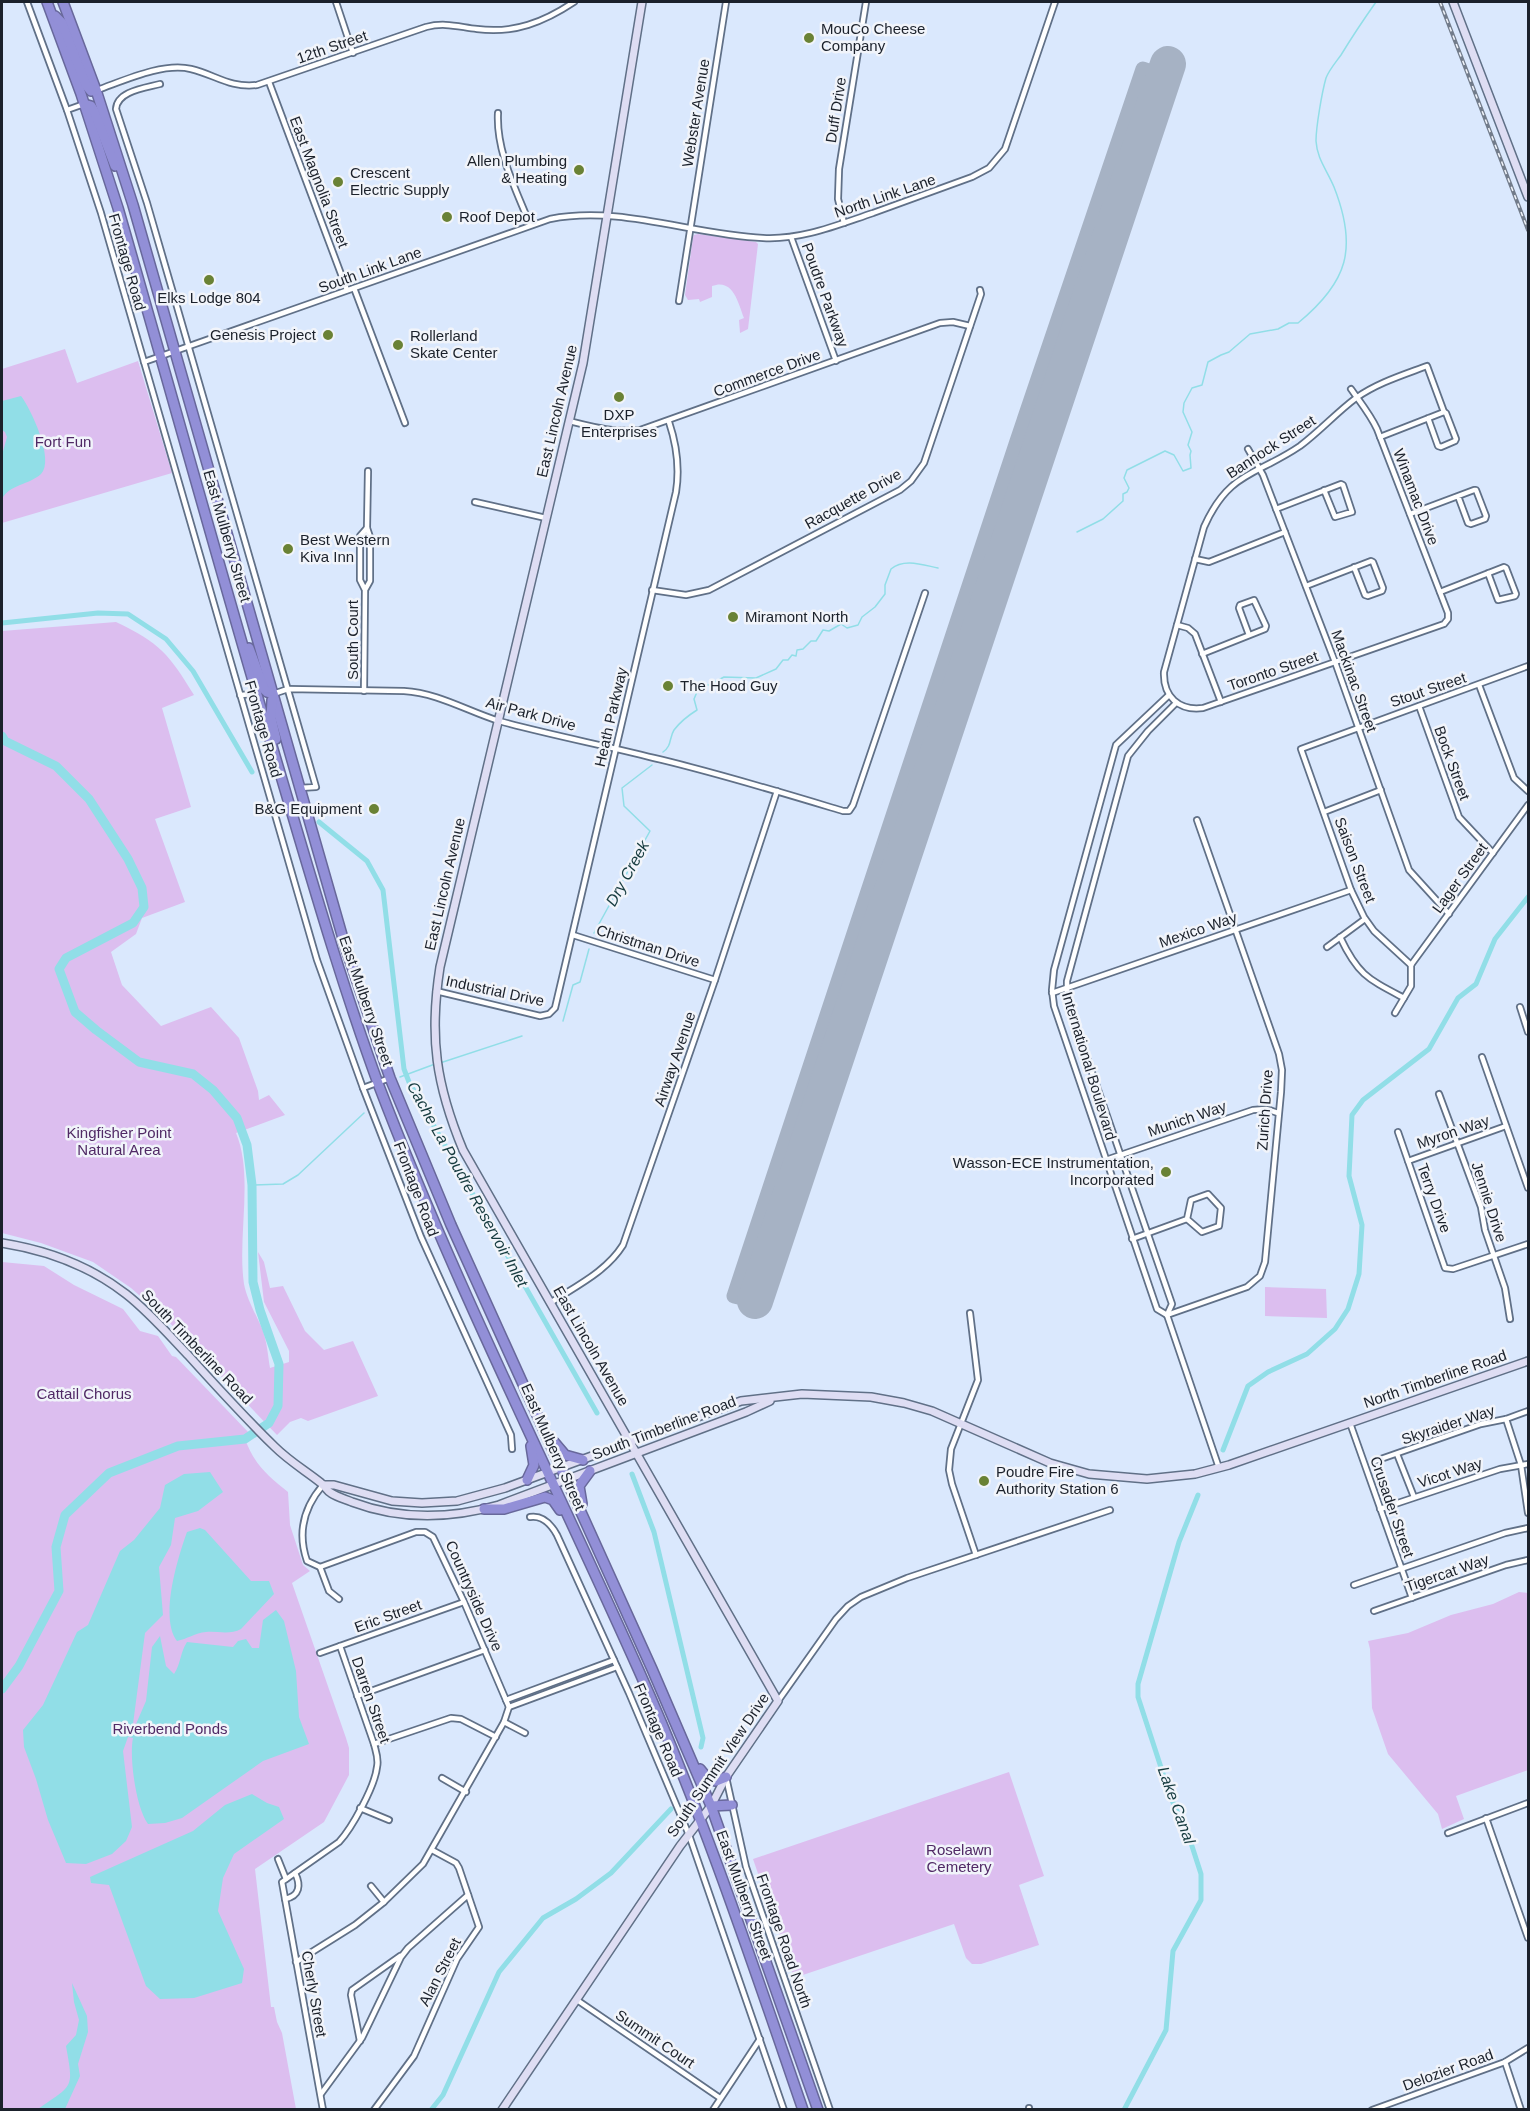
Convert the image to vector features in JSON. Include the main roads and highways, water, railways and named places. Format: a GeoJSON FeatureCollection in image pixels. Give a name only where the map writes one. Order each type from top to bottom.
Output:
{"type":"FeatureCollection","features":[{"type":"Feature","properties":{"kind":"highway","name":"East Mulberry Street"},"geometry":{"type":"LineString","coordinates":[[64,2],[96,90],[137,221],[346,949],[390,1078],[451,1225],[711,1806],[818,2109]]}},
{"type":"Feature","properties":{"kind":"highway","name":"East Mulberry Street"},"geometry":{"type":"LineString","coordinates":[[48,5],[118,208],[339,972],[378,1082],[413,1172],[487,1339],[640,1673],[700,1819],[803,2109]]}},
{"type":"Feature","properties":{"kind":"highway"},"geometry":{"type":"LineString","coordinates":[[48,5],[62,23],[86,85],[91,91],[96,90]]}},
{"type":"Feature","properties":{"kind":"highway"},"geometry":{"type":"LineString","coordinates":[[84,104],[90,106],[94,111],[137,221]]}},
{"type":"Feature","properties":{"kind":"highway"},"geometry":{"type":"LineString","coordinates":[[235,618],[264,689],[273,694],[271,718],[296,807],[309,871]]}},
{"type":"Feature","properties":{"kind":"highway"},"geometry":{"type":"LineString","coordinates":[[487,1339],[491,1358],[533,1451],[534,1465],[527,1480]]}},
{"type":"Feature","properties":{"kind":"highway"},"geometry":{"type":"LineString","coordinates":[[510,1358],[526,1383],[556,1447],[568,1457],[583,1460]]}},
{"type":"Feature","properties":{"kind":"highway"},"geometry":{"type":"LineString","coordinates":[[590,1471],[579,1486],[580,1501],[623,1595],[627,1614]]}},
{"type":"Feature","properties":{"kind":"highway"},"geometry":{"type":"LineString","coordinates":[[484,1509],[504,1509],[542,1497],[553,1500],[606,1600]]}},
{"type":"Feature","properties":{"kind":"highway"},"geometry":{"type":"LineString","coordinates":[[682,1738],[706,1778],[716,1781],[726,1777]]}},
{"type":"Feature","properties":{"kind":"highway"},"geometry":{"type":"LineString","coordinates":[[711,1806],[732,1805]]}},
{"type":"Feature","properties":{"kind":"main road","name":"East Lincoln Avenue"},"geometry":{"type":"LineString","coordinates":[[642,2],[583,363],[440,967],[434,1023],[437,1063],[450,1118],[463,1150],[778,1701]]}},
{"type":"Feature","properties":{"kind":"main road"},"geometry":{"type":"LineString","coordinates":[[1453,2],[1528,197]]}},
{"type":"Feature","properties":{"kind":"main road","name":"South Timberline Road"},"geometry":{"type":"LineString","coordinates":[[2,1243],[29,1248],[61,1258],[100,1276],[126,1294],[152,1317],[275,1447],[330,1493],[394,1514],[437,1516],[484,1509],[746,1412],[774,1398]]}},
{"type":"Feature","properties":{"kind":"main road","name":"North Timberline Road"},"geometry":{"type":"LineString","coordinates":[[1219,1468],[1528,1361]]}},
{"type":"Feature","properties":{"kind":"main road","name":"South Timberline Road"},"geometry":{"type":"LineString","coordinates":[[323,1485],[334,1485],[377,1498],[422,1503],[475,1497],[548,1473],[741,1401],[802,1394],[871,1397],[904,1403],[932,1411],[1050,1463],[1089,1474],[1147,1479],[1196,1474],[1219,1468]]}},
{"type":"Feature","properties":{"kind":"main road","name":"South Summit View Drive"},"geometry":{"type":"LineString","coordinates":[[502,2109],[711,1806],[726,1777],[778,1701]]}},
{"type":"Feature","properties":{"kind":"waterway","name":"Dry Creek"},"geometry":{"type":"LineString","coordinates":[[1077,532],[1103,519],[1123,501],[1123,494],[1129,488],[1124,478],[1127,470],[1165,451],[1174,455],[1183,471],[1191,468],[1191,451],[1188,445],[1192,432],[1183,412],[1184,403],[1192,388],[1202,385],[1208,362],[1229,352],[1250,334],[1278,329],[1289,323],[1298,323],[1315,308],[1338,278],[1344,263],[1346,228],[1334,187],[1318,153],[1316,141],[1318,119],[1327,75],[1376,2]]}},
{"type":"Feature","properties":{"kind":"waterway","name":"Dry Creek"},"geometry":{"type":"LineString","coordinates":[[663,752],[668,747],[676,727],[697,710],[694,699],[700,685],[709,685],[724,677],[756,678],[776,669],[783,660],[788,660],[792,655],[796,656],[797,650],[803,649],[811,641],[816,641],[823,630],[829,631],[841,624],[847,628],[858,625],[862,617],[875,607],[885,594],[885,585],[891,569],[896,566],[914,563],[938,568]]}},
{"type":"Feature","properties":{"kind":"waterway","name":"Cache La Poudre Reservoir Inlet"},"geometry":{"type":"LineString","coordinates":[[2,623],[98,613],[128,614],[166,639],[193,671],[252,772]]}},
{"type":"Feature","properties":{"kind":"waterway"},"geometry":{"type":"LineString","coordinates":[[2,736],[5,741],[56,766],[89,799],[128,859],[142,888],[144,907],[133,923],[66,958],[59,969],[75,1012],[96,1030],[139,1062],[193,1074],[213,1090],[237,1118],[247,1145],[252,1185],[253,1282],[279,1364],[278,1406],[269,1423],[245,1439],[178,1446],[109,1473],[65,1515],[56,1547],[59,1591],[19,1666],[2,1689]]}},
{"type":"Feature","properties":{"kind":"waterway","name":"Dry Creek"},"geometry":{"type":"LineString","coordinates":[[594,933],[650,831],[624,806],[622,788],[652,765]]}},
{"type":"Feature","properties":{"kind":"waterway","name":"Cache La Poudre Reservoir Inlet"},"geometry":{"type":"LineString","coordinates":[[319,822],[367,861],[383,890],[404,1069],[409,1082],[597,1413]]}},
{"type":"Feature","properties":{"kind":"waterway","name":"Lake Canal"},"geometry":{"type":"LineString","coordinates":[[1223,1450],[1248,1386],[1268,1372],[1307,1354],[1335,1329],[1348,1309],[1359,1274],[1362,1225],[1349,1176],[1352,1115],[1363,1100],[1429,1049],[1458,998],[1476,984],[1495,939],[1528,897]]}},
{"type":"Feature","properties":{"kind":"waterway","name":"Dry Creek"},"geometry":{"type":"LineString","coordinates":[[563,1021],[573,985],[580,982],[589,949]]}},
{"type":"Feature","properties":{"kind":"waterway","name":"Dry Creek"},"geometry":{"type":"LineString","coordinates":[[440,1063],[522,1036]]}},
{"type":"Feature","properties":{"kind":"waterway","name":"Dry Creek"},"geometry":{"type":"LineString","coordinates":[[400,1077],[435,1064]]}},
{"type":"Feature","properties":{"kind":"waterway","name":"Dry Creek"},"geometry":{"type":"LineString","coordinates":[[252,1185],[283,1184],[298,1175],[364,1113]]}},
{"type":"Feature","properties":{"kind":"waterway","name":"Cache La Poudre Reservoir Inlet"},"geometry":{"type":"LineString","coordinates":[[632,1474],[654,1532],[703,1738],[701,1747]]}},
{"type":"Feature","properties":{"kind":"waterway","name":"Lake Canal"},"geometry":{"type":"LineString","coordinates":[[1124,2110],[1166,2030],[1173,1951],[1201,1900],[1201,1874],[1191,1843],[1171,1798],[1138,1697],[1138,1684],[1179,1542],[1198,1495]]}},
{"type":"Feature","properties":{"kind":"waterway","name":"Cache La Poudre Reservoir Inlet"},"geometry":{"type":"LineString","coordinates":[[431,2110],[443,2095],[499,1972],[543,1918],[576,1899],[611,1873],[671,1809]]}},
{"type":"Feature","properties":{"kind":"railway"},"geometry":{"type":"LineString","coordinates":[[1440,2],[1528,230]]}},
{"type":"Feature","properties":{"kind":"place","name":"MouCo Cheese Company"},"geometry":{"type":"Point","coordinates":[809,38]}},
{"type":"Feature","properties":{"kind":"place","name":"Allen Plumbing & Heating"},"geometry":{"type":"Point","coordinates":[579,170]}},
{"type":"Feature","properties":{"kind":"place","name":"Crescent Electric Supply"},"geometry":{"type":"Point","coordinates":[338,182]}},
{"type":"Feature","properties":{"kind":"place","name":"Roof Depot"},"geometry":{"type":"Point","coordinates":[447,217]}},
{"type":"Feature","properties":{"kind":"place","name":"Elks Lodge 804"},"geometry":{"type":"Point","coordinates":[209,280]}},
{"type":"Feature","properties":{"kind":"place","name":"Genesis Project"},"geometry":{"type":"Point","coordinates":[328,335]}},
{"type":"Feature","properties":{"kind":"place","name":"Rollerland Skate Center"},"geometry":{"type":"Point","coordinates":[398,345]}},
{"type":"Feature","properties":{"kind":"place","name":"DXP Enterprises"},"geometry":{"type":"Point","coordinates":[619,397]}},
{"type":"Feature","properties":{"kind":"place","name":"Best Western Kiva Inn"},"geometry":{"type":"Point","coordinates":[288,549]}},
{"type":"Feature","properties":{"kind":"place","name":"Miramont North"},"geometry":{"type":"Point","coordinates":[733,617]}},
{"type":"Feature","properties":{"kind":"place","name":"The Hood Guy"},"geometry":{"type":"Point","coordinates":[668,686]}},
{"type":"Feature","properties":{"kind":"place","name":"B&G Equipment"},"geometry":{"type":"Point","coordinates":[374,809]}},
{"type":"Feature","properties":{"kind":"place","name":"Wasson-ECE Instrumentation, Incorporated"},"geometry":{"type":"Point","coordinates":[1166,1172]}},
{"type":"Feature","properties":{"kind":"place","name":"Poudre Fire Authority Station 6"},"geometry":{"type":"Point","coordinates":[984,1481]}},
{"type":"Feature","properties":{"kind":"park label","name":"Fort Fun"},"geometry":{"type":"Point","coordinates":[63,442]}},
{"type":"Feature","properties":{"kind":"park label","name":"Kingfisher Point Natural Area"},"geometry":{"type":"Point","coordinates":[119,1142]}},
{"type":"Feature","properties":{"kind":"park label","name":"Cattail Chorus"},"geometry":{"type":"Point","coordinates":[84,1394]}},
{"type":"Feature","properties":{"kind":"park label","name":"Riverbend Ponds"},"geometry":{"type":"Point","coordinates":[170,1729]}},
{"type":"Feature","properties":{"kind":"park label","name":"Roselawn Cemetery"},"geometry":{"type":"Point","coordinates":[959,1858]}}]}
